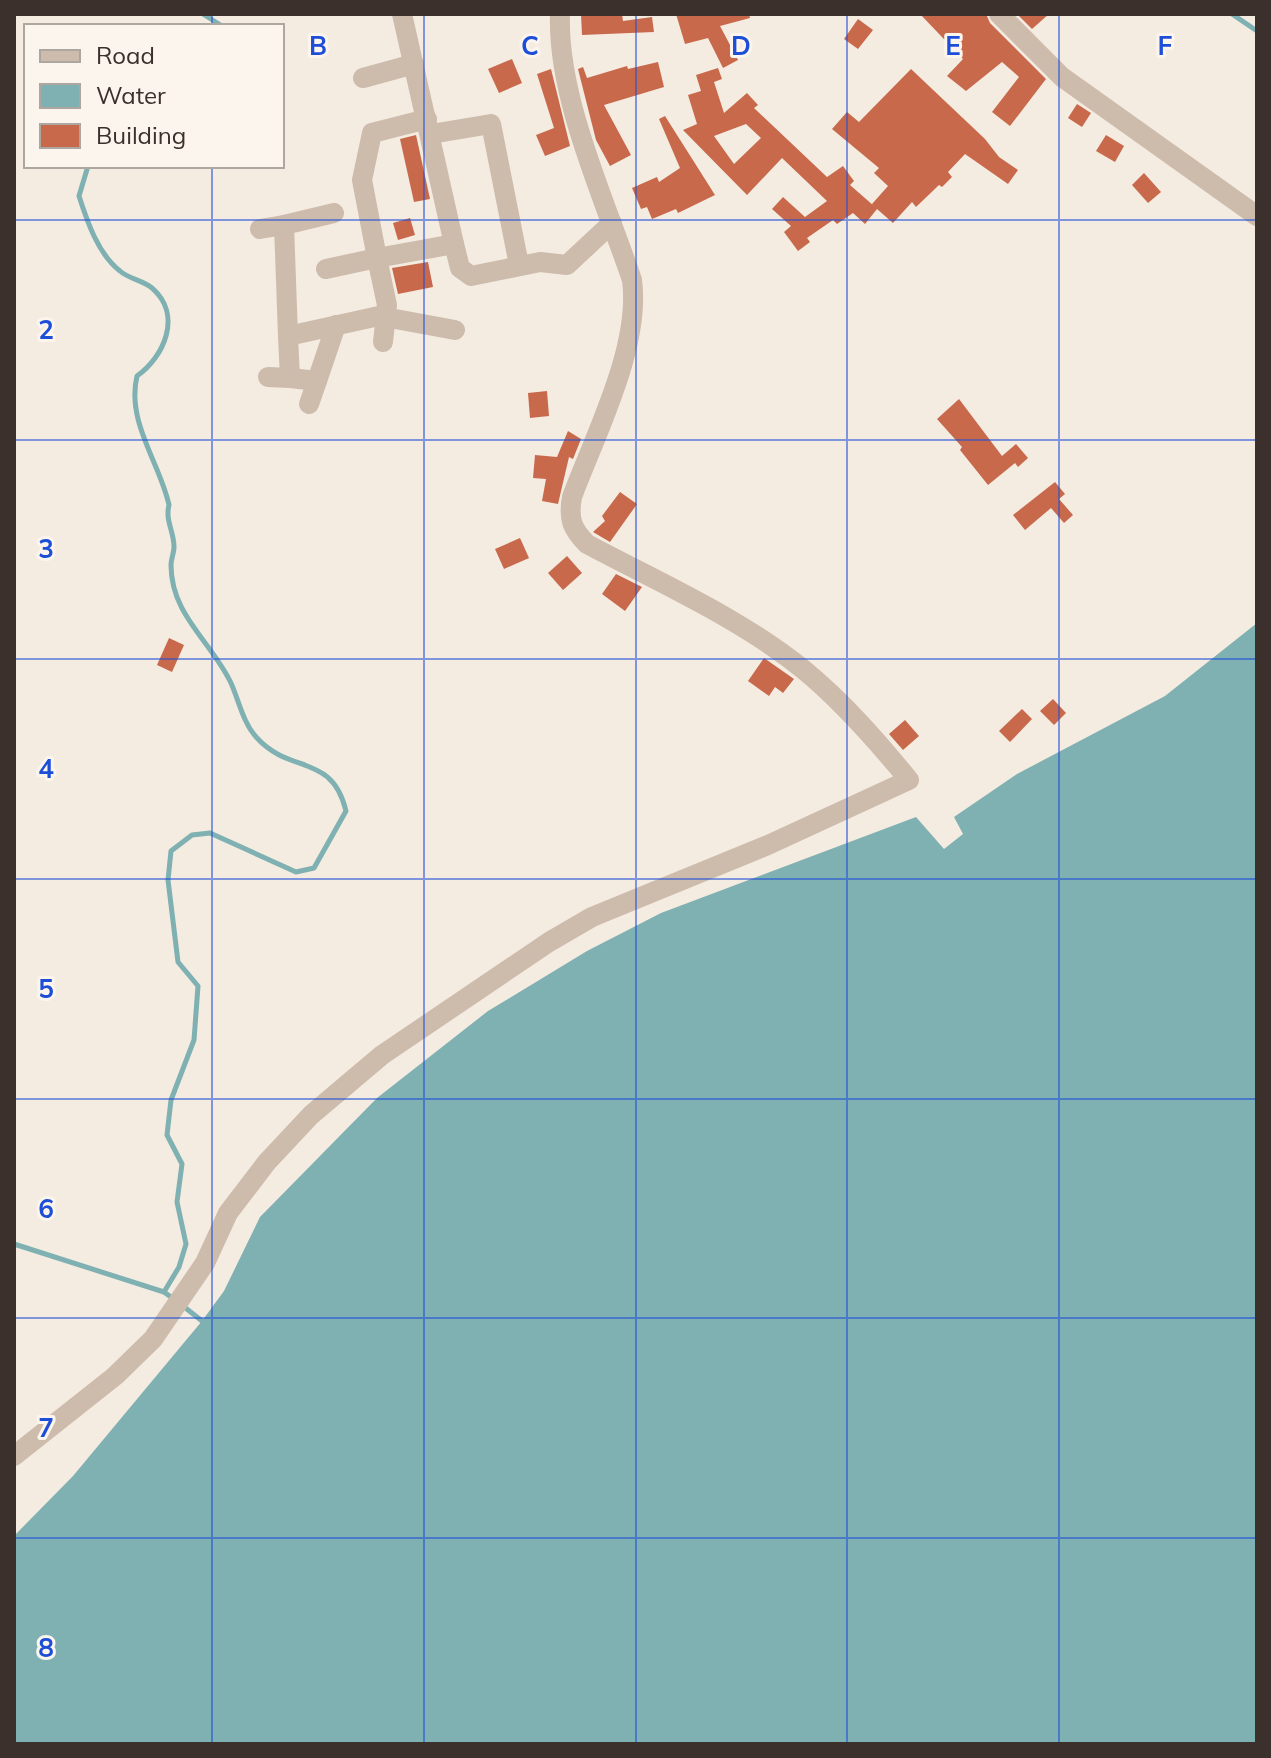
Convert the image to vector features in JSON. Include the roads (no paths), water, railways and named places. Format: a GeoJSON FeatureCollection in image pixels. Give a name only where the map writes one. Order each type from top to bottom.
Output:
{"type":"FeatureCollection","features":[{"type":"Feature","properties":{"kind":"street"},"geometry":{"type":"LineString","coordinates":[[402,14],[460,268],[471,276],[540,262],[567,265],[612,223]]}},
{"type":"Feature","properties":{"kind":"street"},"geometry":{"type":"LineString","coordinates":[[14,1456],[115,1376],[153,1339],[205,1263],[228,1213],[267,1162],[311,1115],[382,1055],[549,942],[592,917],[768,845],[909,780],[833,695],[802,668],[711,610],[587,544],[574,531],[569,515],[572,497],[613,386],[636,306],[632,280],[566,83],[559,46],[560,14]]}},
{"type":"Feature","properties":{"kind":"street"},"geometry":{"type":"LineString","coordinates":[[999,14],[1062,77],[1257,216]]}},
{"type":"Feature","properties":{"kind":"street"},"geometry":{"type":"LineString","coordinates":[[363,78],[414,64]]}},
{"type":"Feature","properties":{"kind":"street"},"geometry":{"type":"LineString","coordinates":[[383,342],[387,305],[362,180],[372,133],[429,126],[491,124],[519,265]]}},
{"type":"Feature","properties":{"kind":"street"},"geometry":{"type":"LineString","coordinates":[[260,229],[334,213]]}},
{"type":"Feature","properties":{"kind":"street"},"geometry":{"type":"LineString","coordinates":[[284,225],[290,378]]}},
{"type":"Feature","properties":{"kind":"street"},"geometry":{"type":"LineString","coordinates":[[326,269],[454,244]]}},
{"type":"Feature","properties":{"kind":"street"},"geometry":{"type":"LineString","coordinates":[[288,336],[379,316],[455,330]]}},
{"type":"Feature","properties":{"kind":"street"},"geometry":{"type":"LineString","coordinates":[[309,404],[336,325]]}},
{"type":"Feature","properties":{"kind":"street"},"geometry":{"type":"LineString","coordinates":[[268,377],[317,381]]}},
{"type":"Feature","properties":{"kind":"water"},"geometry":{"type":"Polygon","coordinates":[[[1257,623],[1257,1744],[14,1744],[14,1536],[73,1476],[202,1321],[224,1291],[260,1217],[377,1098],[488,1011],[587,951],[661,913],[916,817],[944,849],[963,834],[954,817],[1017,774],[1165,696],[1257,623]]]}},
{"type":"Feature","properties":{"kind":"waterway"},"geometry":{"type":"LineString","coordinates":[[203,14],[219,24]]}},
{"type":"Feature","properties":{"kind":"waterway"},"geometry":{"type":"LineString","coordinates":[[1232,14],[1257,31]]}},
{"type":"Feature","properties":{"kind":"waterway"},"geometry":{"type":"LineString","coordinates":[[87,168],[79,196],[99,246],[120,271],[152,288],[167,310],[168,323],[162,347],[137,376],[135,393],[140,426],[169,505],[174,547],[171,565],[178,599],[223,668],[252,732],[283,757],[321,772],[331,780],[340,793],[346,811],[314,868],[296,872],[210,833],[192,835],[171,851],[168,880],[178,962],[198,986],[194,1040],[171,1100],[167,1135],[182,1164],[177,1202],[186,1244],[179,1267],[164,1292]]}},
{"type":"Feature","properties":{"kind":"waterway"},"geometry":{"type":"LineString","coordinates":[[14,1244],[164,1292],[175,1300]]}},
{"type":"Feature","properties":{"kind":"waterway"},"geometry":{"type":"LineString","coordinates":[[183,1306],[202,1321]]}}]}
